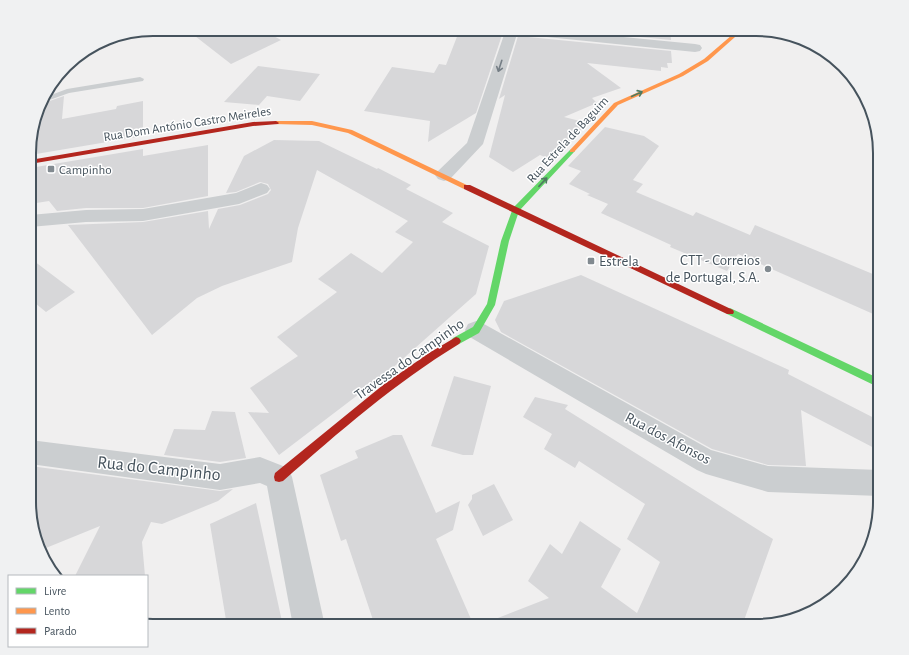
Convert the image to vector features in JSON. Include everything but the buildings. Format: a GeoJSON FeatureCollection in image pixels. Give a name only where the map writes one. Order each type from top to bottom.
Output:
{"type":"FeatureCollection","features":[{"type":"Feature","properties":{"kind":"main road","name":"Rua Estrela de Baguim"},"geometry":{"type":"LineString","coordinates":[[516,210],[616,104],[687,71],[706,60],[734,36]]}},
{"type":"Feature","properties":{"kind":"main road","name":"Rua Dom António Castro Meireles"},"geometry":{"type":"LineString","coordinates":[[36,161],[253,124],[290,122],[312,123],[350,131],[873,381]]}},
{"type":"Feature","properties":{"kind":"main road","name":"Travessa do Campinho"},"geometry":{"type":"LineString","coordinates":[[279,477],[390,385],[442,349],[476,330],[491,305],[505,241],[516,210]]}},
{"type":"Feature","properties":{"kind":"street"},"geometry":{"type":"LineString","coordinates":[[444,175],[463,158],[475,144],[510,36]]}},
{"type":"Feature","properties":{"kind":"street"},"geometry":{"type":"LineString","coordinates":[[579,36],[695,48]]}},
{"type":"Feature","properties":{"kind":"street"},"geometry":{"type":"LineString","coordinates":[[36,220],[86,216],[143,215],[239,198],[261,189]]}},
{"type":"Feature","properties":{"kind":"street","name":"Rua dos Afonsos"},"geometry":{"type":"LineString","coordinates":[[476,330],[706,461],[768,479],[873,483]]}},
{"type":"Feature","properties":{"kind":"street","name":"Rua do Campinho"},"geometry":{"type":"LineString","coordinates":[[36,453],[220,477],[260,470],[279,477]]}},
{"type":"Feature","properties":{"kind":"street"},"geometry":{"type":"LineString","coordinates":[[279,477],[308,619]]}},
{"type":"Feature","properties":{"kind":"lane"},"geometry":{"type":"LineString","coordinates":[[50,98],[67,91],[140,79]]}},
{"type":"Feature","properties":{"kind":"traffic: fast"},"geometry":{"type":"LineString","coordinates":[[456,341],[476,330],[491,305],[505,241],[516,210],[572,151]]}},
{"type":"Feature","properties":{"kind":"traffic: fast"},"geometry":{"type":"LineString","coordinates":[[730,312],[873,381]]}},
{"type":"Feature","properties":{"kind":"traffic: slow"},"geometry":{"type":"LineString","coordinates":[[572,151],[616,104],[681,75],[706,60],[734,36]]}},
{"type":"Feature","properties":{"kind":"traffic: slow"},"geometry":{"type":"LineString","coordinates":[[276,123],[312,123],[350,131],[467,187]]}},
{"type":"Feature","properties":{"kind":"traffic: jam"},"geometry":{"type":"LineString","coordinates":[[36,161],[253,124],[276,123]]}},
{"type":"Feature","properties":{"kind":"traffic: jam"},"geometry":{"type":"LineString","coordinates":[[467,187],[730,312]]}},
{"type":"Feature","properties":{"kind":"traffic: jam"},"geometry":{"type":"LineString","coordinates":[[279,477],[342,423],[386,388],[432,355],[456,341]]}},
{"type":"Feature","properties":{"kind":"place","name":"Campinho"},"geometry":{"type":"Point","coordinates":[51,169]}},
{"type":"Feature","properties":{"kind":"place","name":"Estrela"},"geometry":{"type":"Point","coordinates":[591,261]}},
{"type":"Feature","properties":{"kind":"place","name":"CTT - Correios de Portugal, S.A."},"geometry":{"type":"Point","coordinates":[768,269]}}]}
